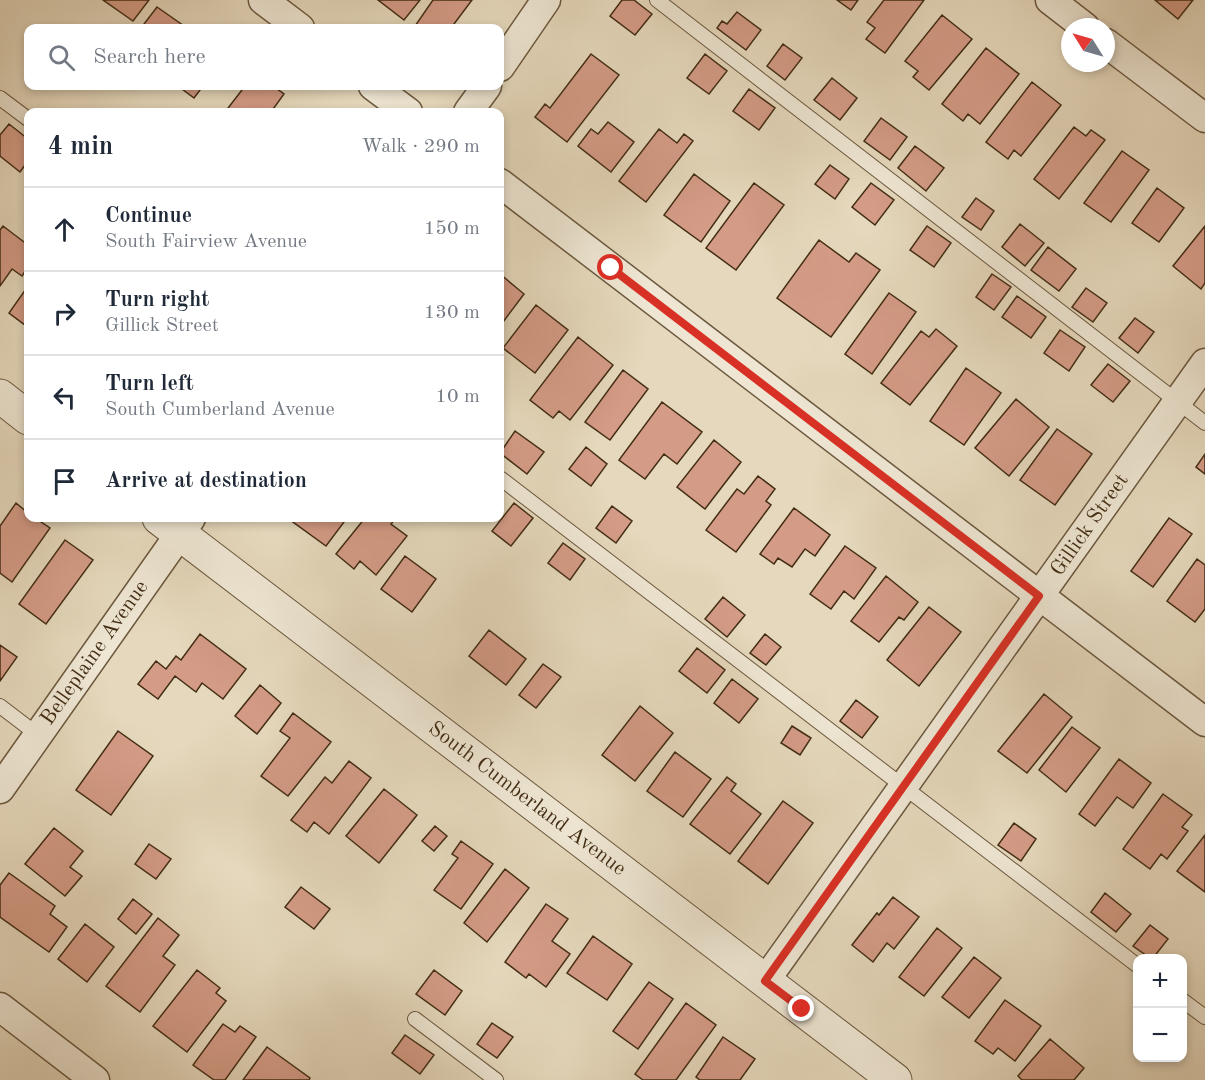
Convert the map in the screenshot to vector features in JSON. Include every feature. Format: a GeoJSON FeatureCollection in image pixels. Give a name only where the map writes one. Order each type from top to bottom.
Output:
{"type":"FeatureCollection","features":[{"type":"Feature","properties":{"kind":"street"},"geometry":{"type":"LineString","coordinates":[[263,0],[295,24]]}},
{"type":"Feature","properties":{"kind":"street"},"geometry":{"type":"LineString","coordinates":[[504,61],[546,0]]}},
{"type":"Feature","properties":{"kind":"street"},"geometry":{"type":"LineString","coordinates":[[1050,0],[1073,18]]}},
{"type":"Feature","properties":{"kind":"street"},"geometry":{"type":"LineString","coordinates":[[1115,50],[1205,118]]}},
{"type":"Feature","properties":{"kind":"street"},"geometry":{"type":"LineString","coordinates":[[378,90],[403,108]]}},
{"type":"Feature","properties":{"kind":"street"},"geometry":{"type":"LineString","coordinates":[[471,108],[484,90]]}},
{"type":"Feature","properties":{"kind":"street"},"geometry":{"type":"LineString","coordinates":[[504,186],[1205,722]]}},
{"type":"Feature","properties":{"kind":"street","name":"Gillick Street"},"geometry":{"type":"LineString","coordinates":[[765,981],[1205,363]]}},
{"type":"Feature","properties":{"kind":"street"},"geometry":{"type":"LineString","coordinates":[[0,396],[24,415]]}},
{"type":"Feature","properties":{"kind":"street","name":"Belleplaine Avenue"},"geometry":{"type":"LineString","coordinates":[[0,789],[177,523]]}},
{"type":"Feature","properties":{"kind":"street","name":"South Cumberland Avenue"},"geometry":{"type":"LineString","coordinates":[[177,523],[895,1080]]}},
{"type":"Feature","properties":{"kind":"street"},"geometry":{"type":"LineString","coordinates":[[0,1007],[95,1080]]}},
{"type":"Feature","properties":{"kind":"lane"},"geometry":{"type":"LineString","coordinates":[[657,0],[1205,423]]}},
{"type":"Feature","properties":{"kind":"lane"},"geometry":{"type":"LineString","coordinates":[[0,98],[24,116]]}},
{"type":"Feature","properties":{"kind":"lane"},"geometry":{"type":"LineString","coordinates":[[504,481],[1133,963]]}},
{"type":"Feature","properties":{"kind":"lane"},"geometry":{"type":"LineString","coordinates":[[0,706],[38,735]]}},
{"type":"Feature","properties":{"kind":"lane"},"geometry":{"type":"LineString","coordinates":[[1187,1004],[1205,1017]]}},
{"type":"Feature","properties":{"kind":"lane"},"geometry":{"type":"LineString","coordinates":[[415,1019],[496,1080]]}},
{"type":"Feature","properties":{"kind":"building"},"geometry":{"type":"Polygon","coordinates":[[[103,0],[149,0],[133,21],[103,0]]]}},
{"type":"Feature","properties":{"kind":"building"},"geometry":{"type":"Polygon","coordinates":[[[378,0],[420,0],[404,20],[378,0]]]}},
{"type":"Feature","properties":{"kind":"building"},"geometry":{"type":"Polygon","coordinates":[[[433,0],[472,0],[454,24],[416,24],[433,0]]]}},
{"type":"Feature","properties":{"kind":"building"},"geometry":{"type":"Polygon","coordinates":[[[622,0],[634,0],[652,14],[635,35],[610,16],[622,0]]]}},
{"type":"Feature","properties":{"kind":"building"},"geometry":{"type":"Polygon","coordinates":[[[837,0],[858,0],[851,10],[837,0]]]}},
{"type":"Feature","properties":{"kind":"building"},"geometry":{"type":"Polygon","coordinates":[[[884,0],[924,0],[885,53],[866,39],[875,28],[867,22],[884,0]]]}},
{"type":"Feature","properties":{"kind":"building"},"geometry":{"type":"Polygon","coordinates":[[[1155,0],[1193,0],[1178,19],[1155,0]]]}},
{"type":"Feature","properties":{"kind":"building"},"geometry":{"type":"Polygon","coordinates":[[[157,7],[181,24],[144,24],[157,7]]]}},
{"type":"Feature","properties":{"kind":"building"},"geometry":{"type":"Polygon","coordinates":[[[737,12],[761,30],[746,50],[717,28],[722,21],[727,24],[737,12]]]}},
{"type":"Feature","properties":{"kind":"building"},"geometry":{"type":"Polygon","coordinates":[[[942,15],[972,39],[929,90],[913,77],[918,71],[905,61],[942,15]]]}},
{"type":"Feature","properties":{"kind":"building"},"geometry":{"type":"Polygon","coordinates":[[[783,44],[802,58],[785,80],[767,66],[783,44]]]}},
{"type":"Feature","properties":{"kind":"building"},"geometry":{"type":"Polygon","coordinates":[[[986,48],[1019,74],[980,124],[968,114],[963,121],[942,104],[986,48]]]}},
{"type":"Feature","properties":{"kind":"building"},"geometry":{"type":"Polygon","coordinates":[[[591,54],[619,75],[567,142],[535,117],[545,104],[550,108],[591,54]]]}},
{"type":"Feature","properties":{"kind":"building"},"geometry":{"type":"Polygon","coordinates":[[[705,54],[727,71],[709,94],[687,78],[705,54]]]}},
{"type":"Feature","properties":{"kind":"building"},"geometry":{"type":"Polygon","coordinates":[[[832,78],[857,98],[840,120],[814,100],[832,78]]]}},
{"type":"Feature","properties":{"kind":"building"},"geometry":{"type":"Polygon","coordinates":[[[1032,82],[1061,105],[1021,156],[1014,150],[1008,159],[986,142],[1032,82]]]}},
{"type":"Feature","properties":{"kind":"building"},"geometry":{"type":"Polygon","coordinates":[[[749,89],[775,108],[759,130],[733,111],[749,89]]]}},
{"type":"Feature","properties":{"kind":"building"},"geometry":{"type":"Polygon","coordinates":[[[183,90],[200,90],[194,98],[183,90]]]}},
{"type":"Feature","properties":{"kind":"building"},"geometry":{"type":"Polygon","coordinates":[[[242,90],[278,90],[284,94],[274,108],[228,108],[242,90]]]}},
{"type":"Feature","properties":{"kind":"building"},"geometry":{"type":"Polygon","coordinates":[[[881,118],[907,137],[890,160],[864,141],[881,118]]]}},
{"type":"Feature","properties":{"kind":"building"},"geometry":{"type":"Polygon","coordinates":[[[608,122],[634,142],[611,172],[578,146],[591,129],[598,134],[608,122]]]}},
{"type":"Feature","properties":{"kind":"building"},"geometry":{"type":"Polygon","coordinates":[[[9,124],[24,136],[24,166],[20,172],[0,156],[0,135],[9,124]]]}},
{"type":"Feature","properties":{"kind":"building"},"geometry":{"type":"Polygon","coordinates":[[[1074,127],[1086,136],[1091,130],[1105,140],[1059,199],[1034,179],[1074,127]]]}},
{"type":"Feature","properties":{"kind":"building"},"geometry":{"type":"Polygon","coordinates":[[[659,129],[677,143],[684,134],[693,141],[646,202],[619,181],[659,129]]]}},
{"type":"Feature","properties":{"kind":"building"},"geometry":{"type":"Polygon","coordinates":[[[915,146],[944,168],[926,191],[898,168],[915,146]]]}},
{"type":"Feature","properties":{"kind":"building"},"geometry":{"type":"Polygon","coordinates":[[[1122,151],[1149,170],[1111,222],[1084,203],[1122,151]]]}},
{"type":"Feature","properties":{"kind":"building"},"geometry":{"type":"Polygon","coordinates":[[[830,165],[849,179],[835,199],[815,184],[830,165]]]}},
{"type":"Feature","properties":{"kind":"building"},"geometry":{"type":"Polygon","coordinates":[[[694,174],[730,201],[701,242],[664,215],[694,174]]]}},
{"type":"Feature","properties":{"kind":"building"},"geometry":{"type":"Polygon","coordinates":[[[754,183],[784,205],[736,270],[706,248],[754,183]]]}},
{"type":"Feature","properties":{"kind":"building"},"geometry":{"type":"Polygon","coordinates":[[[871,183],[894,200],[875,225],[852,207],[871,183]]]}},
{"type":"Feature","properties":{"kind":"building"},"geometry":{"type":"Polygon","coordinates":[[[1157,188],[1184,208],[1159,242],[1132,223],[1157,188]]]}},
{"type":"Feature","properties":{"kind":"building"},"geometry":{"type":"Polygon","coordinates":[[[976,198],[994,211],[981,230],[962,217],[976,198]]]}},
{"type":"Feature","properties":{"kind":"building"},"geometry":{"type":"Polygon","coordinates":[[[1020,224],[1044,243],[1025,266],[1002,247],[1020,224]]]}},
{"type":"Feature","properties":{"kind":"building"},"geometry":{"type":"Polygon","coordinates":[[[3,226],[24,242],[24,273],[22,276],[12,269],[0,286],[0,230],[3,226]]]}},
{"type":"Feature","properties":{"kind":"building"},"geometry":{"type":"Polygon","coordinates":[[[927,226],[951,243],[934,267],[910,250],[927,226]]]}},
{"type":"Feature","properties":{"kind":"building"},"geometry":{"type":"Polygon","coordinates":[[[1205,226],[1205,283],[1201,289],[1173,266],[1205,226]]]}},
{"type":"Feature","properties":{"kind":"building"},"geometry":{"type":"Polygon","coordinates":[[[819,240],[849,262],[856,253],[880,270],[831,337],[777,298],[819,240]]]}},
{"type":"Feature","properties":{"kind":"building"},"geometry":{"type":"Polygon","coordinates":[[[1048,247],[1076,269],[1059,291],[1031,270],[1048,247]]]}},
{"type":"Feature","properties":{"kind":"building"},"geometry":{"type":"Polygon","coordinates":[[[992,274],[1011,287],[994,310],[976,297],[992,274]]]}},
{"type":"Feature","properties":{"kind":"building"},"geometry":{"type":"Polygon","coordinates":[[[504,277],[524,294],[504,321],[504,277]]]}},
{"type":"Feature","properties":{"kind":"building"},"geometry":{"type":"Polygon","coordinates":[[[1086,288],[1107,303],[1093,322],[1072,307],[1086,288]]]}},
{"type":"Feature","properties":{"kind":"building"},"geometry":{"type":"Polygon","coordinates":[[[24,292],[24,324],[9,313],[24,292]]]}},
{"type":"Feature","properties":{"kind":"building"},"geometry":{"type":"Polygon","coordinates":[[[889,293],[916,312],[872,374],[845,354],[889,293]]]}},
{"type":"Feature","properties":{"kind":"building"},"geometry":{"type":"Polygon","coordinates":[[[1017,296],[1046,317],[1031,338],[1002,317],[1017,296]]]}},
{"type":"Feature","properties":{"kind":"building"},"geometry":{"type":"Polygon","coordinates":[[[536,305],[568,330],[535,373],[504,347],[536,305]]]}},
{"type":"Feature","properties":{"kind":"building"},"geometry":{"type":"Polygon","coordinates":[[[1135,318],[1154,332],[1138,353],[1119,338],[1135,318]]]}},
{"type":"Feature","properties":{"kind":"building"},"geometry":{"type":"Polygon","coordinates":[[[936,329],[957,346],[910,405],[881,383],[921,331],[929,337],[936,329]]]}},
{"type":"Feature","properties":{"kind":"building"},"geometry":{"type":"Polygon","coordinates":[[[1060,330],[1085,347],[1069,371],[1044,353],[1060,330]]]}},
{"type":"Feature","properties":{"kind":"building"},"geometry":{"type":"Polygon","coordinates":[[[578,337],[613,365],[570,420],[559,411],[553,418],[530,400],[578,337]]]}},
{"type":"Feature","properties":{"kind":"building"},"geometry":{"type":"Polygon","coordinates":[[[1108,364],[1130,381],[1113,402],[1091,385],[1108,364]]]}},
{"type":"Feature","properties":{"kind":"building"},"geometry":{"type":"Polygon","coordinates":[[[966,368],[1001,393],[964,445],[930,421],[966,368]]]}},
{"type":"Feature","properties":{"kind":"building"},"geometry":{"type":"Polygon","coordinates":[[[623,370],[648,389],[610,440],[585,422],[623,370]]]}},
{"type":"Feature","properties":{"kind":"building"},"geometry":{"type":"Polygon","coordinates":[[[1016,399],[1049,427],[1009,476],[975,448],[1016,399]]]}},
{"type":"Feature","properties":{"kind":"building"},"geometry":{"type":"Polygon","coordinates":[[[662,402],[702,432],[677,464],[664,454],[645,479],[619,460],[662,402]]]}},
{"type":"Feature","properties":{"kind":"building"},"geometry":{"type":"Polygon","coordinates":[[[1057,429],[1092,454],[1055,505],[1020,480],[1057,429]]]}},
{"type":"Feature","properties":{"kind":"building"},"geometry":{"type":"Polygon","coordinates":[[[515,431],[544,452],[527,474],[504,456],[504,447],[515,431]]]}},
{"type":"Feature","properties":{"kind":"building"},"geometry":{"type":"Polygon","coordinates":[[[714,440],[741,462],[705,509],[677,487],[714,440]]]}},
{"type":"Feature","properties":{"kind":"building"},"geometry":{"type":"Polygon","coordinates":[[[586,447],[607,464],[591,486],[569,469],[586,447]]]}},
{"type":"Feature","properties":{"kind":"building"},"geometry":{"type":"Polygon","coordinates":[[[1205,454],[1205,474],[1196,467],[1205,454]]]}},
{"type":"Feature","properties":{"kind":"building"},"geometry":{"type":"Polygon","coordinates":[[[758,476],[775,489],[766,501],[771,505],[736,552],[706,530],[737,489],[744,494],[758,476]]]}},
{"type":"Feature","properties":{"kind":"building"},"geometry":{"type":"Polygon","coordinates":[[[16,503],[24,510],[24,522],[41,522],[50,528],[12,582],[0,573],[0,526],[16,503]]]}},
{"type":"Feature","properties":{"kind":"building"},"geometry":{"type":"Polygon","coordinates":[[[514,503],[533,518],[511,546],[492,531],[499,522],[504,522],[504,516],[514,503]]]}},
{"type":"Feature","properties":{"kind":"building"},"geometry":{"type":"Polygon","coordinates":[[[612,506],[632,521],[616,543],[596,528],[612,506]]]}},
{"type":"Feature","properties":{"kind":"building"},"geometry":{"type":"Polygon","coordinates":[[[794,508],[830,535],[815,556],[805,549],[792,567],[778,558],[774,564],[760,554],[794,508]]]}},
{"type":"Feature","properties":{"kind":"building"},"geometry":{"type":"Polygon","coordinates":[[[1169,518],[1192,534],[1153,587],[1131,571],[1169,518]]]}},
{"type":"Feature","properties":{"kind":"building"},"geometry":{"type":"Polygon","coordinates":[[[293,522],[344,522],[326,546],[293,522]]]}},
{"type":"Feature","properties":{"kind":"building"},"geometry":{"type":"Polygon","coordinates":[[[362,522],[393,522],[391,524],[407,536],[376,575],[360,561],[354,569],[336,554],[362,522]]]}},
{"type":"Feature","properties":{"kind":"building"},"geometry":{"type":"Polygon","coordinates":[[[65,540],[93,560],[46,624],[19,604],[65,540]]]}},
{"type":"Feature","properties":{"kind":"building"},"geometry":{"type":"Polygon","coordinates":[[[563,543],[585,559],[570,580],[548,563],[563,543]]]}},
{"type":"Feature","properties":{"kind":"building"},"geometry":{"type":"Polygon","coordinates":[[[845,546],[876,568],[854,599],[844,591],[831,609],[810,594],[845,546]]]}},
{"type":"Feature","properties":{"kind":"building"},"geometry":{"type":"Polygon","coordinates":[[[405,556],[436,579],[412,612],[381,589],[405,556]]]}},
{"type":"Feature","properties":{"kind":"building"},"geometry":{"type":"Polygon","coordinates":[[[1197,559],[1205,565],[1205,609],[1195,622],[1167,601],[1197,559]]]}},
{"type":"Feature","properties":{"kind":"building"},"geometry":{"type":"Polygon","coordinates":[[[886,576],[918,602],[904,620],[899,617],[879,642],[851,621],[886,576]]]}},
{"type":"Feature","properties":{"kind":"building"},"geometry":{"type":"Polygon","coordinates":[[[723,597],[745,615],[727,637],[705,619],[723,597]]]}},
{"type":"Feature","properties":{"kind":"building"},"geometry":{"type":"Polygon","coordinates":[[[929,607],[961,632],[919,686],[887,660],[929,607]]]}},
{"type":"Feature","properties":{"kind":"building"},"geometry":{"type":"Polygon","coordinates":[[[489,630],[526,659],[506,685],[469,656],[489,630]]]}},
{"type":"Feature","properties":{"kind":"building"},"geometry":{"type":"Polygon","coordinates":[[[200,634],[246,669],[223,699],[202,683],[196,692],[175,676],[158,699],[138,684],[156,661],[166,669],[176,656],[181,660],[200,634]]]}},
{"type":"Feature","properties":{"kind":"building"},"geometry":{"type":"Polygon","coordinates":[[[765,634],[781,647],[766,665],[750,653],[765,634]]]}},
{"type":"Feature","properties":{"kind":"building"},"geometry":{"type":"Polygon","coordinates":[[[0,645],[17,657],[0,681],[0,645]]]}},
{"type":"Feature","properties":{"kind":"building"},"geometry":{"type":"Polygon","coordinates":[[[697,648],[725,670],[707,693],[679,671],[697,648]]]}},
{"type":"Feature","properties":{"kind":"building"},"geometry":{"type":"Polygon","coordinates":[[[543,664],[561,677],[536,708],[519,695],[543,664]]]}},
{"type":"Feature","properties":{"kind":"building"},"geometry":{"type":"Polygon","coordinates":[[[732,679],[758,699],[739,723],[714,703],[732,679]]]}},
{"type":"Feature","properties":{"kind":"building"},"geometry":{"type":"Polygon","coordinates":[[[260,685],[281,703],[257,734],[235,716],[260,685]]]}},
{"type":"Feature","properties":{"kind":"building"},"geometry":{"type":"Polygon","coordinates":[[[1044,694],[1072,717],[1027,773],[998,751],[1044,694]]]}},
{"type":"Feature","properties":{"kind":"building"},"geometry":{"type":"Polygon","coordinates":[[[856,700],[878,717],[862,738],[840,721],[856,700]]]}},
{"type":"Feature","properties":{"kind":"building"},"geometry":{"type":"Polygon","coordinates":[[[640,706],[673,733],[635,781],[602,755],[640,706]]]}},
{"type":"Feature","properties":{"kind":"building"},"geometry":{"type":"Polygon","coordinates":[[[293,713],[331,742],[288,796],[261,776],[290,738],[280,731],[293,713]]]}},
{"type":"Feature","properties":{"kind":"building"},"geometry":{"type":"Polygon","coordinates":[[[792,726],[811,738],[800,755],[781,743],[792,726]]]}},
{"type":"Feature","properties":{"kind":"building"},"geometry":{"type":"Polygon","coordinates":[[[1072,727],[1100,748],[1066,792],[1039,770],[1072,727]]]}},
{"type":"Feature","properties":{"kind":"building"},"geometry":{"type":"Polygon","coordinates":[[[118,731],[153,756],[111,815],[76,790],[118,731]]]}},
{"type":"Feature","properties":{"kind":"building"},"geometry":{"type":"Polygon","coordinates":[[[675,752],[711,779],[683,817],[647,791],[675,752]]]}},
{"type":"Feature","properties":{"kind":"building"},"geometry":{"type":"Polygon","coordinates":[[[1119,759],[1151,783],[1133,808],[1117,797],[1095,826],[1079,814],[1119,759]]]}},
{"type":"Feature","properties":{"kind":"building"},"geometry":{"type":"Polygon","coordinates":[[[349,761],[371,778],[329,834],[314,822],[307,832],[291,820],[325,777],[332,783],[349,761]]]}},
{"type":"Feature","properties":{"kind":"building"},"geometry":{"type":"Polygon","coordinates":[[[727,777],[736,784],[731,791],[761,814],[730,854],[690,824],[727,777]]]}},
{"type":"Feature","properties":{"kind":"building"},"geometry":{"type":"Polygon","coordinates":[[[384,789],[417,815],[379,863],[346,836],[384,789]]]}},
{"type":"Feature","properties":{"kind":"building"},"geometry":{"type":"Polygon","coordinates":[[[1163,794],[1192,815],[1182,827],[1188,831],[1167,859],[1161,854],[1150,869],[1123,849],[1163,794]]]}},
{"type":"Feature","properties":{"kind":"building"},"geometry":{"type":"Polygon","coordinates":[[[783,801],[813,823],[768,884],[738,861],[783,801]]]}},
{"type":"Feature","properties":{"kind":"building"},"geometry":{"type":"Polygon","coordinates":[[[1014,823],[1036,839],[1021,861],[998,845],[1014,823]]]}},
{"type":"Feature","properties":{"kind":"building"},"geometry":{"type":"Polygon","coordinates":[[[435,826],[447,836],[434,851],[422,841],[435,826]]]}},
{"type":"Feature","properties":{"kind":"building"},"geometry":{"type":"Polygon","coordinates":[[[54,828],[83,851],[70,867],[82,876],[65,896],[25,864],[54,828]]]}},
{"type":"Feature","properties":{"kind":"building"},"geometry":{"type":"Polygon","coordinates":[[[1205,835],[1205,892],[1177,871],[1205,835]]]}},
{"type":"Feature","properties":{"kind":"building"},"geometry":{"type":"Polygon","coordinates":[[[461,841],[493,864],[461,909],[434,890],[458,858],[452,854],[461,841]]]}},
{"type":"Feature","properties":{"kind":"building"},"geometry":{"type":"Polygon","coordinates":[[[149,844],[171,859],[156,879],[135,864],[149,844]]]}},
{"type":"Feature","properties":{"kind":"building"},"geometry":{"type":"Polygon","coordinates":[[[505,869],[529,888],[487,942],[464,923],[505,869]]]}},
{"type":"Feature","properties":{"kind":"building"},"geometry":{"type":"Polygon","coordinates":[[[9,873],[55,906],[50,914],[67,927],[49,952],[0,917],[0,885],[9,873]]]}},
{"type":"Feature","properties":{"kind":"building"},"geometry":{"type":"Polygon","coordinates":[[[301,887],[330,909],[314,929],[285,907],[301,887]]]}},
{"type":"Feature","properties":{"kind":"building"},"geometry":{"type":"Polygon","coordinates":[[[1105,893],[1131,914],[1116,932],[1091,912],[1105,893]]]}},
{"type":"Feature","properties":{"kind":"building"},"geometry":{"type":"Polygon","coordinates":[[[893,897],[919,917],[894,949],[887,943],[873,962],[852,945],[893,897]]]}},
{"type":"Feature","properties":{"kind":"building"},"geometry":{"type":"Polygon","coordinates":[[[133,899],[152,914],[136,934],[118,919],[133,899]]]}},
{"type":"Feature","properties":{"kind":"building"},"geometry":{"type":"Polygon","coordinates":[[[546,904],[568,919],[552,941],[570,954],[546,987],[529,974],[526,978],[505,962],[546,904]]]}},
{"type":"Feature","properties":{"kind":"building"},"geometry":{"type":"Polygon","coordinates":[[[158,918],[179,935],[163,956],[175,965],[140,1012],[106,986],[158,918]]]}},
{"type":"Feature","properties":{"kind":"building"},"geometry":{"type":"Polygon","coordinates":[[[85,924],[114,947],[87,982],[58,959],[85,924]]]}},
{"type":"Feature","properties":{"kind":"building"},"geometry":{"type":"Polygon","coordinates":[[[1150,925],[1168,939],[1156,954],[1144,954],[1133,946],[1150,925]]]}},
{"type":"Feature","properties":{"kind":"building"},"geometry":{"type":"Polygon","coordinates":[[[937,928],[962,948],[924,996],[899,977],[937,928]]]}},
{"type":"Feature","properties":{"kind":"building"},"geometry":{"type":"Polygon","coordinates":[[[593,936],[632,964],[607,1000],[567,973],[593,936]]]}},
{"type":"Feature","properties":{"kind":"building"},"geometry":{"type":"Polygon","coordinates":[[[974,957],[1001,978],[969,1018],[942,997],[974,957]]]}},
{"type":"Feature","properties":{"kind":"building"},"geometry":{"type":"Polygon","coordinates":[[[197,970],[220,988],[216,993],[226,1001],[187,1052],[153,1026],[197,970]]]}},
{"type":"Feature","properties":{"kind":"building"},"geometry":{"type":"Polygon","coordinates":[[[434,970],[462,991],[445,1015],[416,994],[434,970]]]}},
{"type":"Feature","properties":{"kind":"building"},"geometry":{"type":"Polygon","coordinates":[[[649,982],[673,999],[638,1049],[613,1031],[649,982]]]}},
{"type":"Feature","properties":{"kind":"building"},"geometry":{"type":"Polygon","coordinates":[[[1005,1000],[1041,1026],[1015,1061],[998,1048],[993,1054],[975,1041],[1005,1000]]]}},
{"type":"Feature","properties":{"kind":"building"},"geometry":{"type":"Polygon","coordinates":[[[686,1003],[716,1025],[676,1080],[643,1080],[635,1074],[686,1003]]]}},
{"type":"Feature","properties":{"kind":"building"},"geometry":{"type":"Polygon","coordinates":[[[492,1023],[513,1037],[497,1058],[477,1044],[492,1023]]]}},
{"type":"Feature","properties":{"kind":"building"},"geometry":{"type":"Polygon","coordinates":[[[223,1024],[235,1032],[240,1026],[256,1037],[225,1080],[214,1080],[193,1065],[223,1024]]]}},
{"type":"Feature","properties":{"kind":"building"},"geometry":{"type":"Polygon","coordinates":[[[405,1035],[434,1055],[420,1074],[392,1053],[405,1035]]]}},
{"type":"Feature","properties":{"kind":"building"},"geometry":{"type":"Polygon","coordinates":[[[723,1037],[755,1059],[740,1080],[700,1080],[696,1077],[723,1037]]]}},
{"type":"Feature","properties":{"kind":"building"},"geometry":{"type":"Polygon","coordinates":[[[1050,1039],[1084,1068],[1074,1080],[1022,1080],[1018,1076],[1050,1039]]]}},
{"type":"Feature","properties":{"kind":"building"},"geometry":{"type":"Polygon","coordinates":[[[267,1047],[310,1078],[309,1080],[243,1080],[267,1047]]]}},
{"type":"Feature","properties":{"kind":"route"},"geometry":{"type":"LineString","coordinates":[[611,268],[1039,596],[765,981],[802,1009]]}}]}
